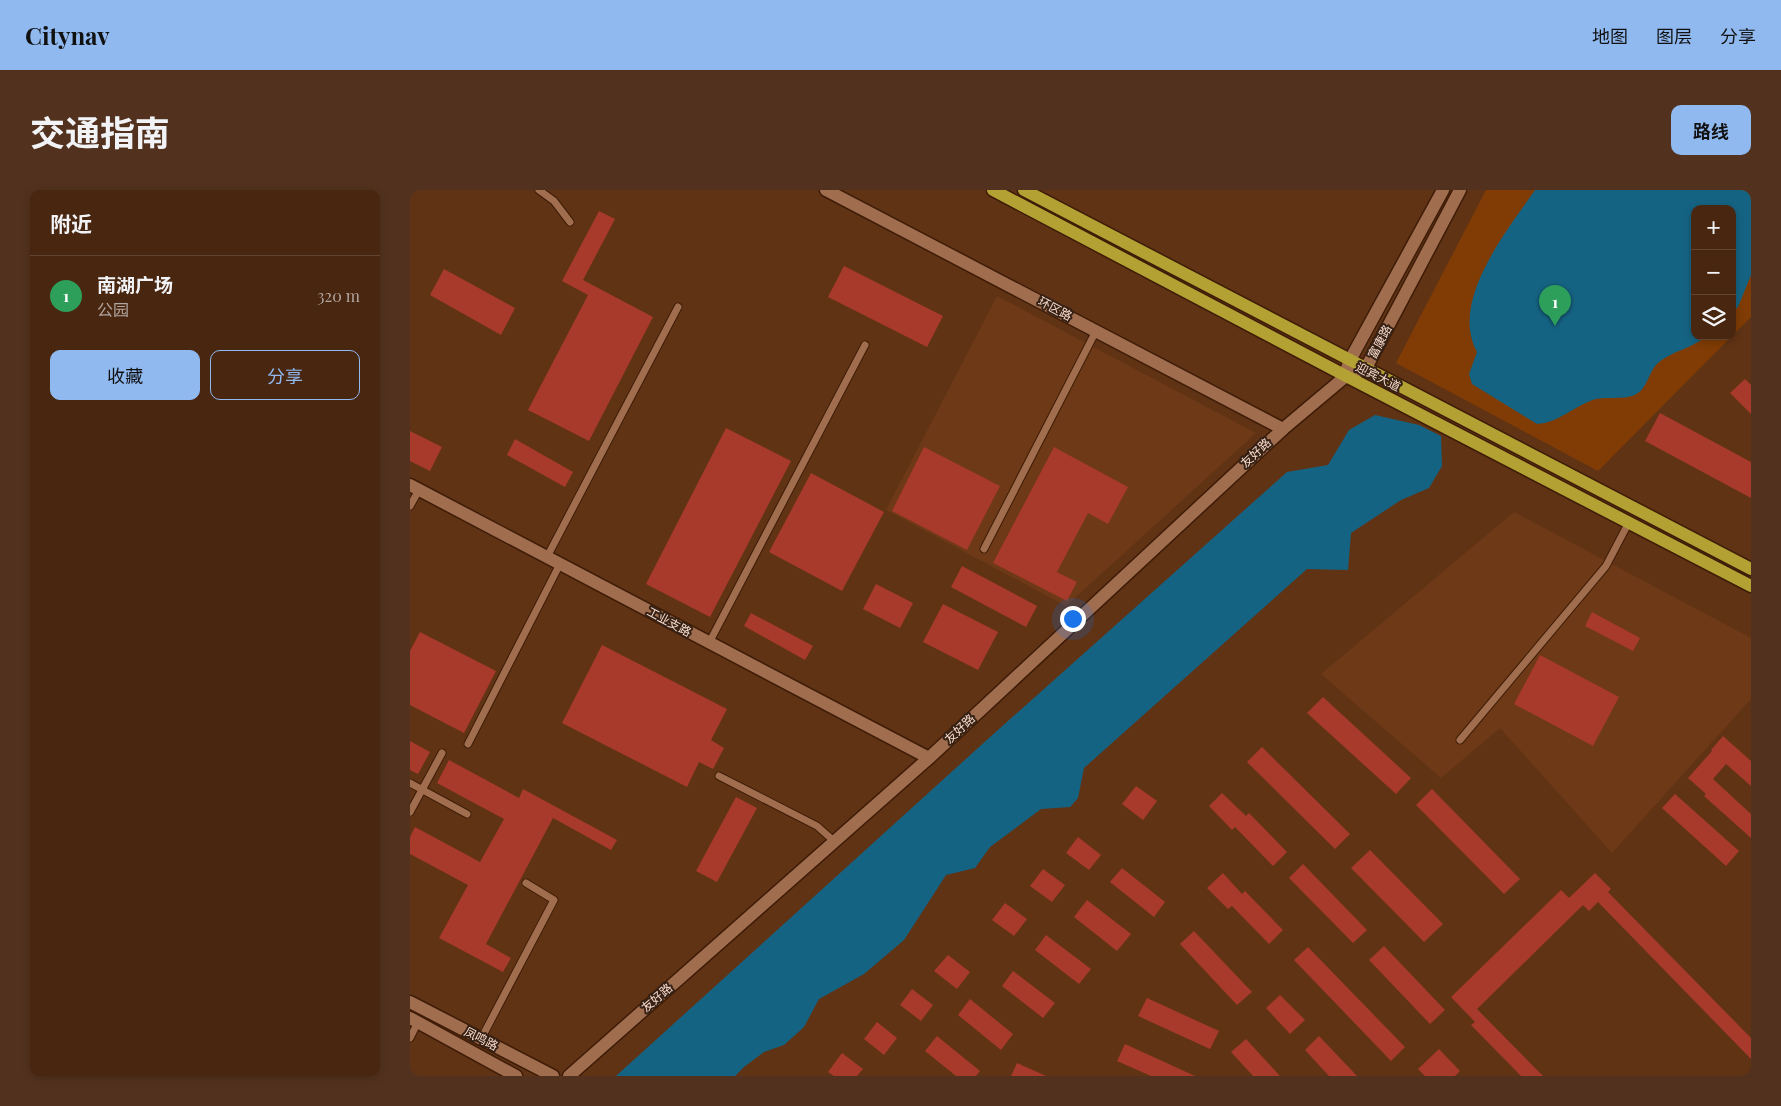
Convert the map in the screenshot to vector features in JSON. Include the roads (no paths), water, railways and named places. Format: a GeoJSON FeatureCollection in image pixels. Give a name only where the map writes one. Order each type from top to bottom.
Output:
{"type":"FeatureCollection","features":[{"type":"Feature","properties":{"kind":"main road","name":"迎宾大道"},"geometry":{"type":"LineString","coordinates":[[994,190],[1346,376],[1751,586]]}},
{"type":"Feature","properties":{"kind":"main road","name":"迎宾大道"},"geometry":{"type":"LineString","coordinates":[[1024,190],[1751,569]]}},
{"type":"Feature","properties":{"kind":"street","name":"环区路"},"geometry":{"type":"LineString","coordinates":[[826,190],[1283,428]]}},
{"type":"Feature","properties":{"kind":"street","name":"富康路"},"geometry":{"type":"LineString","coordinates":[[1346,376],[1350,360],[1442,190]]}},
{"type":"Feature","properties":{"kind":"street","name":"富康路"},"geometry":{"type":"LineString","coordinates":[[1346,376],[1366,368],[1460,190]]}},
{"type":"Feature","properties":{"kind":"street","name":"友好路"},"geometry":{"type":"LineString","coordinates":[[569,1076],[929,758],[1283,428],[1346,376]]}},
{"type":"Feature","properties":{"kind":"street","name":"工业支路"},"geometry":{"type":"LineString","coordinates":[[414,488],[929,758]]}},
{"type":"Feature","properties":{"kind":"street","name":"凤鸣路"},"geometry":{"type":"LineString","coordinates":[[410,1002],[553,1076]]}},
{"type":"Feature","properties":{"kind":"street","name":"凤鸣路"},"geometry":{"type":"LineString","coordinates":[[414,1020],[516,1076]]}},
{"type":"Feature","properties":{"kind":"lane"},"geometry":{"type":"LineString","coordinates":[[539,190],[554,201],[570,222]]}},
{"type":"Feature","properties":{"kind":"lane"},"geometry":{"type":"LineString","coordinates":[[547,557],[678,307]]}},
{"type":"Feature","properties":{"kind":"lane"},"geometry":{"type":"LineString","coordinates":[[984,549],[1096,331]]}},
{"type":"Feature","properties":{"kind":"lane"},"geometry":{"type":"LineString","coordinates":[[710,643],[865,345]]}},
{"type":"Feature","properties":{"kind":"lane"},"geometry":{"type":"LineString","coordinates":[[410,506],[414,488]]}},
{"type":"Feature","properties":{"kind":"lane"},"geometry":{"type":"LineString","coordinates":[[1460,740],[1606,566],[1629,522]]}},
{"type":"Feature","properties":{"kind":"lane"},"geometry":{"type":"LineString","coordinates":[[468,744],[560,564]]}},
{"type":"Feature","properties":{"kind":"lane"},"geometry":{"type":"LineString","coordinates":[[410,812],[442,753]]}},
{"type":"Feature","properties":{"kind":"lane"},"geometry":{"type":"LineString","coordinates":[[719,776],[817,826],[835,842]]}},
{"type":"Feature","properties":{"kind":"lane"},"geometry":{"type":"LineString","coordinates":[[410,783],[467,814]]}},
{"type":"Feature","properties":{"kind":"lane"},"geometry":{"type":"LineString","coordinates":[[481,1039],[554,900],[526,883]]}},
{"type":"Feature","properties":{"kind":"lane"},"geometry":{"type":"LineString","coordinates":[[410,1038],[414,1020]]}},
{"type":"Feature","properties":{"kind":"water"},"geometry":{"type":"Polygon","coordinates":[[[1535,190],[1751,190],[1751,275],[1736,309],[1736,205],[1691,205],[1691,340],[1700,340],[1674,353],[1656,365],[1644,387],[1638,393],[1623,398],[1596,399],[1553,421],[1537,424],[1472,384],[1469,374],[1477,352],[1470,332],[1470,311],[1476,289],[1485,267],[1510,225],[1535,190]]]}},
{"type":"Feature","properties":{"kind":"water"},"geometry":{"type":"Polygon","coordinates":[[[1375,415],[1419,425],[1441,436],[1442,466],[1429,488],[1401,500],[1351,533],[1348,570],[1307,569],[1084,768],[1078,798],[1070,807],[1041,809],[990,847],[975,868],[946,875],[904,940],[864,974],[819,999],[804,1027],[784,1045],[764,1052],[735,1076],[616,1076],[989,738],[1287,472],[1328,465],[1349,430],[1375,415]]]}},
{"type":"Feature","properties":{"kind":"place","name":"南湖广场"},"geometry":{"type":"Point","coordinates":[1555,326]}}]}
